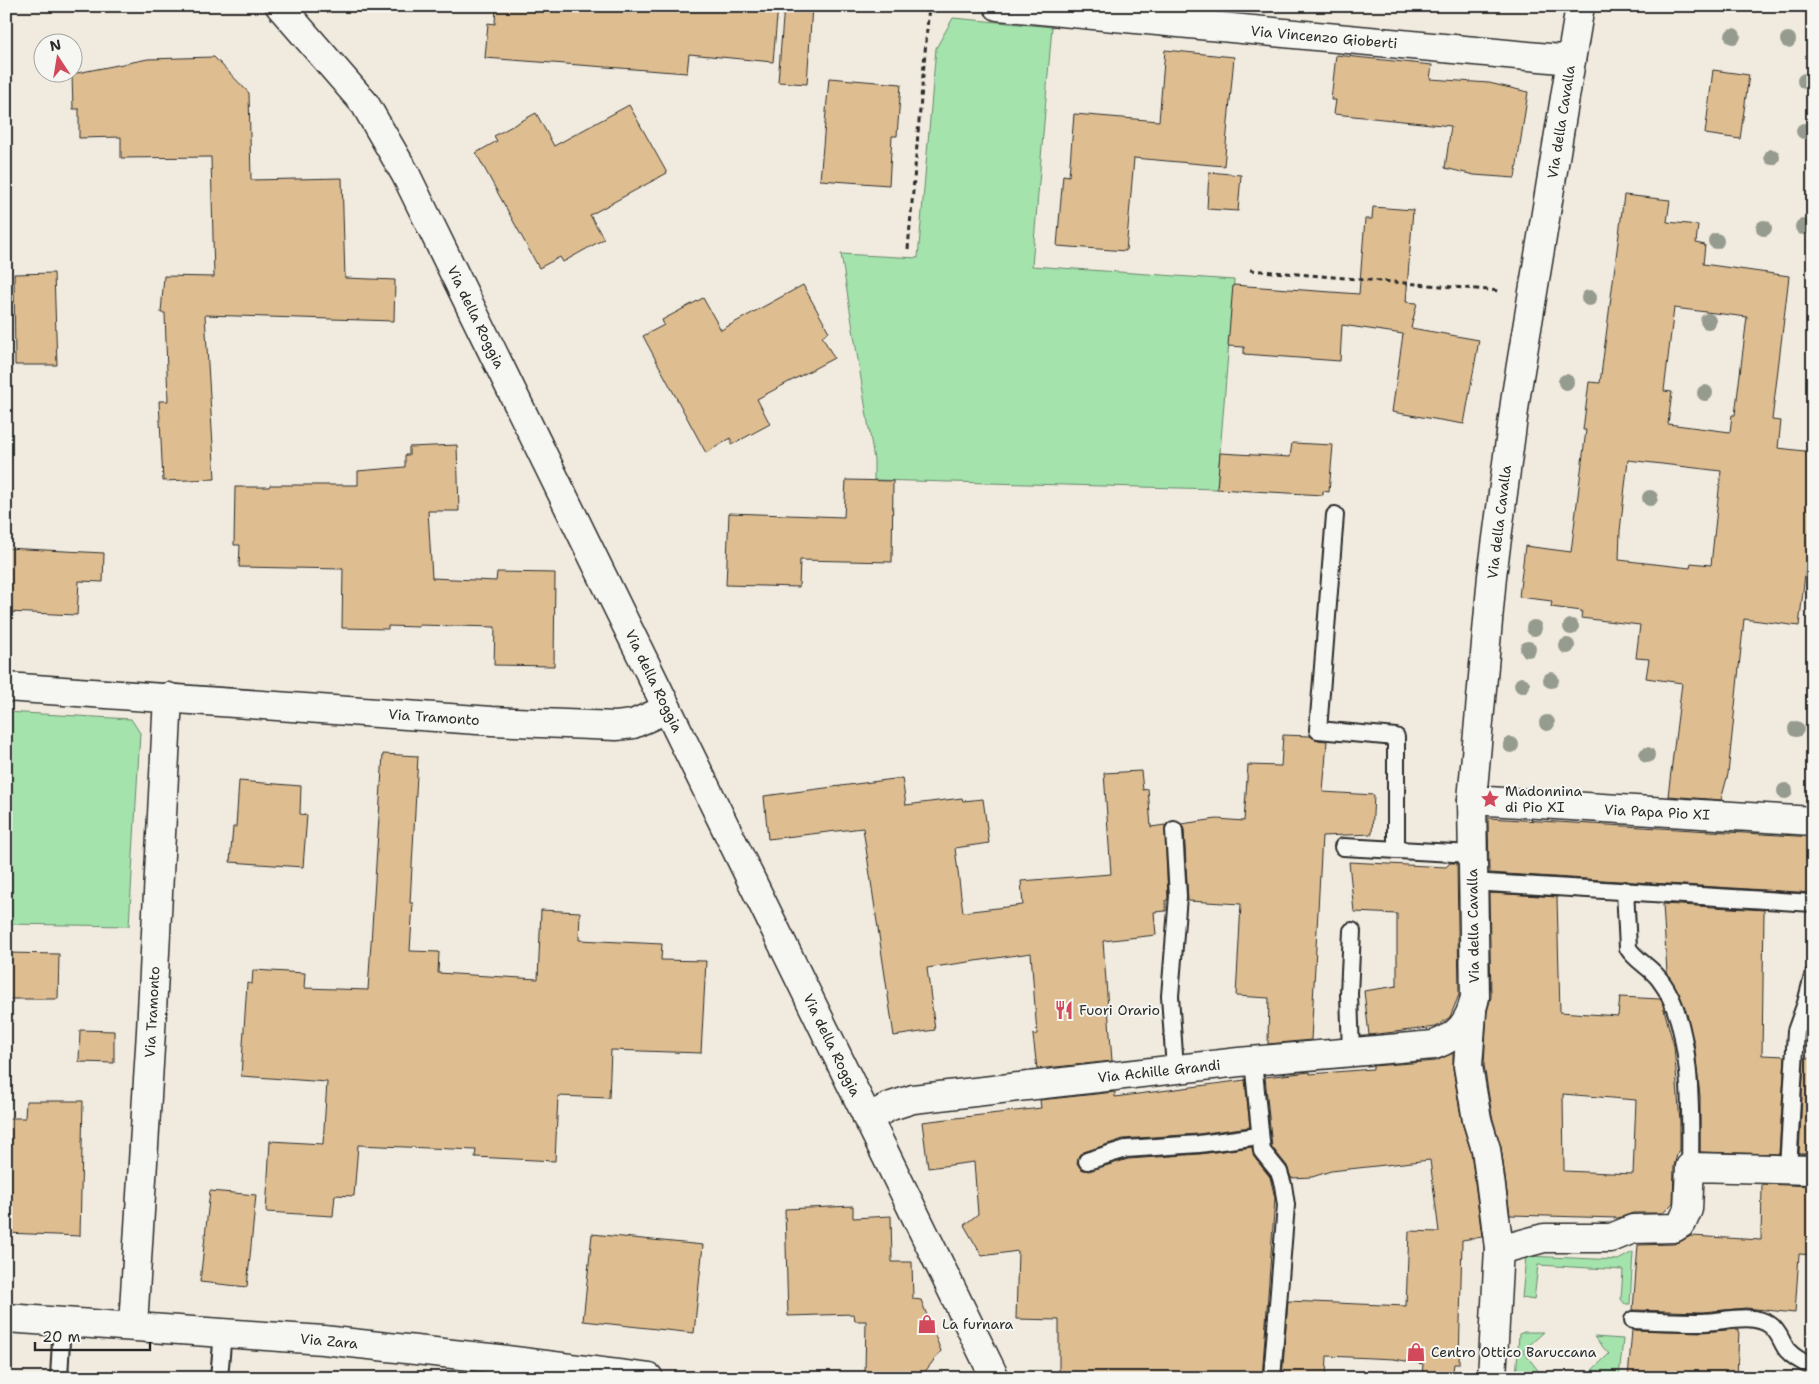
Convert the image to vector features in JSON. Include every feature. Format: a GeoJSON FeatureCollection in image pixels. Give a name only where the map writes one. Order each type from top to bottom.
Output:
{"type":"FeatureCollection","features":[{"type":"Feature","properties":{"kind":"street","name":"Via della Roggia"},"geometry":{"type":"LineString","coordinates":[[280,6],[354,89],[388,142],[995,1378]]}},
{"type":"Feature","properties":{"kind":"street","name":"Via Vincenzo Gioberti"},"geometry":{"type":"LineString","coordinates":[[998,6],[1077,10],[1571,60]]}},
{"type":"Feature","properties":{"kind":"street","name":"Via della Cavalla"},"geometry":{"type":"LineString","coordinates":[[1444,1040],[1469,1019],[1475,997],[1472,800],[1496,540],[1533,294],[1580,6]]}},
{"type":"Feature","properties":{"kind":"street","name":"Via Tramonto"},"geometry":{"type":"LineString","coordinates":[[6,687],[492,721],[616,726],[633,724],[667,709]]}},
{"type":"Feature","properties":{"kind":"street","name":"Via Tramonto"},"geometry":{"type":"LineString","coordinates":[[133,1326],[151,1030],[168,697]]}},
{"type":"Feature","properties":{"kind":"street","name":"Via Papa Pio XI"},"geometry":{"type":"LineString","coordinates":[[1472,800],[1813,821]]}},
{"type":"Feature","properties":{"kind":"street"},"geometry":{"type":"LineString","coordinates":[[1473,1007],[1468,1066],[1477,1120],[1486,1149],[1499,1248],[1492,1378]]}},
{"type":"Feature","properties":{"kind":"street","name":"Via Achille Grandi"},"geometry":{"type":"LineString","coordinates":[[867,1118],[896,1104],[913,1099],[1175,1069],[1351,1053],[1444,1040]]}},
{"type":"Feature","properties":{"kind":"street"},"geometry":{"type":"LineString","coordinates":[[1444,1040],[1462,1055],[1468,1066]]}},
{"type":"Feature","properties":{"kind":"street"},"geometry":{"type":"LineString","coordinates":[[1499,1248],[1507,1248],[1544,1238],[1611,1238],[1625,1231],[1674,1228],[1682,1223],[1688,1209],[1690,1167],[1800,1170]]}},
{"type":"Feature","properties":{"kind":"street","name":"Via Zara"},"geometry":{"type":"LineString","coordinates":[[6,1318],[222,1332],[386,1346],[498,1368],[650,1378]]}},
{"type":"Feature","properties":{"kind":"lane"},"geometry":{"type":"LineString","coordinates":[[1335,515],[1318,730],[1396,737],[1396,850]]}},
{"type":"Feature","properties":{"kind":"lane"},"geometry":{"type":"LineString","coordinates":[[1174,830],[1178,896],[1170,996],[1175,1069]]}},
{"type":"Feature","properties":{"kind":"lane"},"geometry":{"type":"LineString","coordinates":[[1343,848],[1472,854]]}},
{"type":"Feature","properties":{"kind":"lane"},"geometry":{"type":"LineString","coordinates":[[1472,882],[1813,903]]}},
{"type":"Feature","properties":{"kind":"lane"},"geometry":{"type":"LineString","coordinates":[[1625,890],[1628,948],[1632,955],[1660,980],[1676,1011],[1690,1086],[1690,1167]]}},
{"type":"Feature","properties":{"kind":"lane"},"geometry":{"type":"LineString","coordinates":[[1351,1053],[1349,1002],[1352,932]]}},
{"type":"Feature","properties":{"kind":"lane"},"geometry":{"type":"LineString","coordinates":[[1800,1170],[1796,1031],[1813,976]]}},
{"type":"Feature","properties":{"kind":"lane"},"geometry":{"type":"LineString","coordinates":[[1253,1061],[1262,1151],[1279,1172],[1286,1205],[1272,1378]]}},
{"type":"Feature","properties":{"kind":"lane"},"geometry":{"type":"LineString","coordinates":[[1087,1162],[1126,1149],[1199,1144],[1260,1136]]}},
{"type":"Feature","properties":{"kind":"lane"},"geometry":{"type":"LineString","coordinates":[[1633,1320],[1715,1322],[1740,1319],[1761,1321],[1771,1325],[1780,1335],[1788,1350],[1799,1361],[1813,1367]]}},
{"type":"Feature","properties":{"kind":"lane"},"geometry":{"type":"LineString","coordinates":[[59,1378],[62,1322]]}},
{"type":"Feature","properties":{"kind":"lane"},"geometry":{"type":"LineString","coordinates":[[220,1378],[222,1332]]}},
{"type":"Feature","properties":{"kind":"path"},"geometry":{"type":"LineString","coordinates":[[908,249],[929,6]]}},
{"type":"Feature","properties":{"kind":"path"},"geometry":{"type":"LineString","coordinates":[[1250,270],[1533,294]]}},
{"type":"Feature","properties":{"kind":"green space"},"geometry":{"type":"Polygon","coordinates":[[[953,18],[1052,27],[1032,266],[1234,280],[1217,489],[874,480],[874,460],[841,254],[918,258],[936,48],[953,18]]]}},
{"type":"Feature","properties":{"kind":"green space"},"geometry":{"type":"Polygon","coordinates":[[[6,712],[131,719],[140,733],[129,926],[6,924],[6,712]]]}},
{"type":"Feature","properties":{"kind":"green space"},"geometry":{"type":"Polygon","coordinates":[[[1633,1252],[1630,1304],[1625,1304],[1621,1299],[1623,1270],[1538,1265],[1534,1300],[1522,1298],[1526,1256],[1618,1260],[1633,1252]]]}},
{"type":"Feature","properties":{"kind":"green space"},"geometry":{"type":"Polygon","coordinates":[[[1524,1332],[1544,1332],[1523,1351],[1544,1378],[1516,1378],[1519,1334],[1524,1332]]]}},
{"type":"Feature","properties":{"kind":"green space"},"geometry":{"type":"Polygon","coordinates":[[[1594,1337],[1623,1339],[1619,1378],[1593,1378],[1589,1373],[1609,1354],[1594,1337]]]}},
{"type":"Feature","properties":{"kind":"building"},"geometry":{"type":"Polygon","coordinates":[[[496,6],[778,6],[773,62],[689,54],[687,73],[485,58],[488,23],[495,24],[496,6]]]}},
{"type":"Feature","properties":{"kind":"building"},"geometry":{"type":"Polygon","coordinates":[[[784,6],[812,6],[807,84],[778,82],[784,6]]]}},
{"type":"Feature","properties":{"kind":"building"},"geometry":{"type":"Polygon","coordinates":[[[1165,50],[1234,57],[1224,166],[1134,158],[1126,251],[1057,246],[1063,175],[1069,176],[1074,114],[1159,121],[1165,50]]]}},
{"type":"Feature","properties":{"kind":"building"},"geometry":{"type":"Polygon","coordinates":[[[1336,55],[1432,65],[1430,79],[1489,83],[1528,92],[1515,178],[1474,175],[1445,168],[1451,126],[1334,114],[1336,100],[1331,100],[1336,55]]]}},
{"type":"Feature","properties":{"kind":"building"},"geometry":{"type":"Polygon","coordinates":[[[214,57],[249,93],[251,180],[342,178],[345,278],[395,280],[394,321],[205,315],[215,479],[163,481],[159,401],[168,401],[165,313],[161,313],[164,276],[214,277],[211,157],[121,158],[121,137],[79,138],[79,109],[73,109],[72,82],[82,82],[82,72],[148,59],[214,57]]]}},
{"type":"Feature","properties":{"kind":"building"},"geometry":{"type":"Polygon","coordinates":[[[1713,70],[1749,75],[1740,139],[1705,134],[1713,70]]]}},
{"type":"Feature","properties":{"kind":"building"},"geometry":{"type":"Polygon","coordinates":[[[829,78],[901,84],[897,136],[892,136],[889,185],[820,180],[829,78]]]}},
{"type":"Feature","properties":{"kind":"building"},"geometry":{"type":"Polygon","coordinates":[[[629,105],[667,173],[590,215],[604,239],[563,262],[560,257],[539,268],[476,153],[497,141],[494,136],[536,113],[554,146],[629,105]]]}},
{"type":"Feature","properties":{"kind":"building"},"geometry":{"type":"Polygon","coordinates":[[[1209,172],[1241,175],[1238,211],[1207,209],[1209,172]]]}},
{"type":"Feature","properties":{"kind":"building"},"geometry":{"type":"Polygon","coordinates":[[[1624,195],[1670,200],[1667,222],[1698,225],[1696,243],[1705,245],[1703,264],[1789,276],[1772,420],[1781,421],[1778,448],[1813,452],[1813,505],[1799,626],[1744,619],[1728,774],[1721,800],[1668,796],[1682,683],[1646,678],[1649,659],[1636,658],[1640,625],[1581,618],[1582,611],[1551,607],[1552,601],[1519,597],[1525,546],[1571,552],[1586,430],[1583,430],[1589,382],[1600,383],[1624,195]],[[1674,308],[1664,391],[1672,392],[1668,424],[1730,432],[1732,415],[1735,415],[1747,317],[1674,308]],[[1628,460],[1620,531],[1619,560],[1690,568],[1691,563],[1711,565],[1721,471],[1628,460]]]}},
{"type":"Feature","properties":{"kind":"building"},"geometry":{"type":"Polygon","coordinates":[[[1373,207],[1413,210],[1406,302],[1417,303],[1411,328],[1479,340],[1464,424],[1392,412],[1403,334],[1342,325],[1340,361],[1244,354],[1244,347],[1228,346],[1233,285],[1359,294],[1365,219],[1372,219],[1373,207]]]}},
{"type":"Feature","properties":{"kind":"building"},"geometry":{"type":"Polygon","coordinates":[[[54,273],[57,365],[15,365],[14,274],[54,273]]]}},
{"type":"Feature","properties":{"kind":"building"},"geometry":{"type":"Polygon","coordinates":[[[803,285],[829,332],[822,336],[834,358],[757,399],[770,424],[731,445],[731,438],[706,453],[643,336],[664,325],[662,320],[703,298],[721,330],[803,285]]]}},
{"type":"Feature","properties":{"kind":"building"},"geometry":{"type":"Polygon","coordinates":[[[1292,443],[1333,445],[1329,492],[1323,491],[1323,495],[1217,489],[1220,453],[1290,457],[1292,443]]]}},
{"type":"Feature","properties":{"kind":"building"},"geometry":{"type":"Polygon","coordinates":[[[457,445],[459,511],[428,511],[432,578],[496,581],[497,572],[555,573],[554,666],[494,665],[495,627],[419,625],[419,627],[388,626],[388,629],[342,628],[343,569],[239,567],[240,545],[234,545],[235,487],[358,485],[358,471],[405,467],[405,455],[409,455],[409,447],[457,445]]]}},
{"type":"Feature","properties":{"kind":"building"},"geometry":{"type":"Polygon","coordinates":[[[846,480],[893,481],[892,562],[800,560],[799,587],[726,585],[729,513],[844,517],[846,480]]]}},
{"type":"Feature","properties":{"kind":"building"},"geometry":{"type":"Polygon","coordinates":[[[6,548],[104,553],[103,582],[79,581],[77,615],[6,612],[6,548]]]}},
{"type":"Feature","properties":{"kind":"building"},"geometry":{"type":"Polygon","coordinates":[[[1283,735],[1310,736],[1317,740],[1327,741],[1323,792],[1374,795],[1372,834],[1322,836],[1311,1040],[1268,1044],[1269,998],[1236,996],[1241,904],[1188,901],[1184,829],[1181,824],[1217,819],[1244,821],[1248,765],[1281,766],[1283,735]]]}},
{"type":"Feature","properties":{"kind":"building"},"geometry":{"type":"Polygon","coordinates":[[[383,754],[418,756],[410,903],[413,903],[410,951],[439,952],[438,973],[538,979],[541,910],[580,912],[579,940],[662,944],[661,960],[706,961],[701,1053],[611,1050],[609,1098],[558,1096],[555,1161],[475,1157],[476,1150],[358,1145],[354,1196],[335,1195],[333,1216],[266,1212],[270,1141],[323,1144],[327,1082],[241,1076],[247,983],[252,984],[253,970],[305,973],[304,988],[368,990],[383,754]]]}},
{"type":"Feature","properties":{"kind":"building"},"geometry":{"type":"Polygon","coordinates":[[[1141,771],[1143,790],[1148,789],[1151,827],[1165,825],[1168,900],[1166,900],[1166,911],[1154,912],[1156,935],[1103,941],[1112,1061],[1037,1069],[1033,1035],[1037,1034],[1031,953],[927,968],[935,1030],[894,1036],[863,828],[768,839],[764,796],[902,778],[906,805],[962,798],[963,801],[983,799],[989,843],[955,848],[963,912],[1023,905],[1021,881],[1111,874],[1104,773],[1141,771]]]}},
{"type":"Feature","properties":{"kind":"building"},"geometry":{"type":"Polygon","coordinates":[[[239,781],[301,786],[300,814],[307,815],[303,867],[230,862],[233,827],[236,827],[239,781]]]}},
{"type":"Feature","properties":{"kind":"building"},"geometry":{"type":"Polygon","coordinates":[[[1488,818],[1813,837],[1813,893],[1489,873],[1488,818]]]}},
{"type":"Feature","properties":{"kind":"building"},"geometry":{"type":"Polygon","coordinates":[[[1349,862],[1446,867],[1450,863],[1457,863],[1459,995],[1450,1017],[1436,1027],[1369,1035],[1364,991],[1397,986],[1397,914],[1354,912],[1349,862]]]}},
{"type":"Feature","properties":{"kind":"building"},"geometry":{"type":"Polygon","coordinates":[[[1489,893],[1557,897],[1560,1012],[1618,1016],[1620,997],[1660,999],[1674,1046],[1680,1122],[1680,1151],[1678,1151],[1674,1166],[1673,1203],[1663,1213],[1633,1213],[1618,1218],[1510,1215],[1501,1147],[1492,1116],[1484,1065],[1487,1012],[1491,997],[1489,893]],[[1563,1094],[1564,1171],[1633,1174],[1636,1100],[1563,1094]]]}},
{"type":"Feature","properties":{"kind":"building"},"geometry":{"type":"Polygon","coordinates":[[[1663,904],[1764,910],[1762,1055],[1785,1056],[1779,1154],[1700,1152],[1700,1096],[1694,1043],[1680,995],[1667,973],[1663,904]]]}},
{"type":"Feature","properties":{"kind":"building"},"geometry":{"type":"Polygon","coordinates":[[[6,953],[59,954],[58,999],[6,999],[6,953]]]}},
{"type":"Feature","properties":{"kind":"building"},"geometry":{"type":"Polygon","coordinates":[[[80,1030],[114,1031],[114,1063],[79,1062],[80,1030]]]}},
{"type":"Feature","properties":{"kind":"building"},"geometry":{"type":"Polygon","coordinates":[[[1453,1053],[1453,1069],[1462,1123],[1471,1152],[1482,1237],[1462,1240],[1459,1364],[1454,1364],[1452,1378],[1422,1378],[1423,1364],[1394,1359],[1327,1356],[1326,1378],[1282,1378],[1288,1301],[1406,1306],[1409,1231],[1439,1232],[1430,1160],[1331,1171],[1312,1177],[1291,1178],[1287,1166],[1272,1147],[1265,1077],[1310,1072],[1310,1074],[1373,1069],[1373,1066],[1436,1061],[1453,1053]]]}},
{"type":"Feature","properties":{"kind":"building"},"geometry":{"type":"Polygon","coordinates":[[[1804,1058],[1813,1058],[1813,1154],[1799,1154],[1804,1058]]]}},
{"type":"Feature","properties":{"kind":"building"},"geometry":{"type":"Polygon","coordinates":[[[1245,1080],[1250,1127],[1198,1134],[1123,1139],[1084,1152],[1079,1155],[1077,1163],[1081,1169],[1089,1171],[1128,1159],[1200,1154],[1252,1147],[1254,1157],[1270,1177],[1275,1198],[1262,1378],[1059,1378],[1059,1320],[1016,1319],[1018,1251],[982,1256],[964,1225],[978,1214],[974,1162],[928,1168],[922,1122],[1041,1108],[1040,1100],[1115,1092],[1115,1097],[1245,1080]]]}},
{"type":"Feature","properties":{"kind":"building"},"geometry":{"type":"Polygon","coordinates":[[[26,1101],[83,1101],[80,1236],[6,1233],[6,1118],[25,1118],[26,1101]]]}},
{"type":"Feature","properties":{"kind":"building"},"geometry":{"type":"Polygon","coordinates":[[[1762,1184],[1813,1186],[1813,1255],[1799,1254],[1795,1313],[1746,1308],[1702,1312],[1633,1310],[1638,1245],[1674,1244],[1691,1236],[1761,1240],[1762,1184]]]}},
{"type":"Feature","properties":{"kind":"building"},"geometry":{"type":"Polygon","coordinates":[[[210,1191],[256,1195],[247,1287],[200,1282],[210,1191]]]}},
{"type":"Feature","properties":{"kind":"building"},"geometry":{"type":"Polygon","coordinates":[[[853,1206],[853,1218],[891,1216],[892,1262],[912,1262],[913,1299],[921,1300],[941,1351],[920,1378],[865,1371],[866,1321],[855,1321],[854,1314],[788,1316],[785,1209],[853,1206]]]}},
{"type":"Feature","properties":{"kind":"building"},"geometry":{"type":"Polygon","coordinates":[[[592,1234],[703,1245],[694,1333],[583,1321],[592,1234]]]}},
{"type":"Feature","properties":{"kind":"building"},"geometry":{"type":"Polygon","coordinates":[[[1739,1329],[1737,1378],[1628,1378],[1632,1330],[1702,1332],[1739,1329]]]}},
{"type":"Feature","properties":{"kind":"place","name":"Madonnina di Pio XI"},"geometry":{"type":"Point","coordinates":[1490,799]}},
{"type":"Feature","properties":{"kind":"place","name":"Fuori Orario"},"geometry":{"type":"Point","coordinates":[1064,1010]}},
{"type":"Feature","properties":{"kind":"place","name":"La furnara"},"geometry":{"type":"Point","coordinates":[927,1324]}},
{"type":"Feature","properties":{"kind":"place","name":"Centro Ottico Baruccana"},"geometry":{"type":"Point","coordinates":[1416,1352]}}]}
